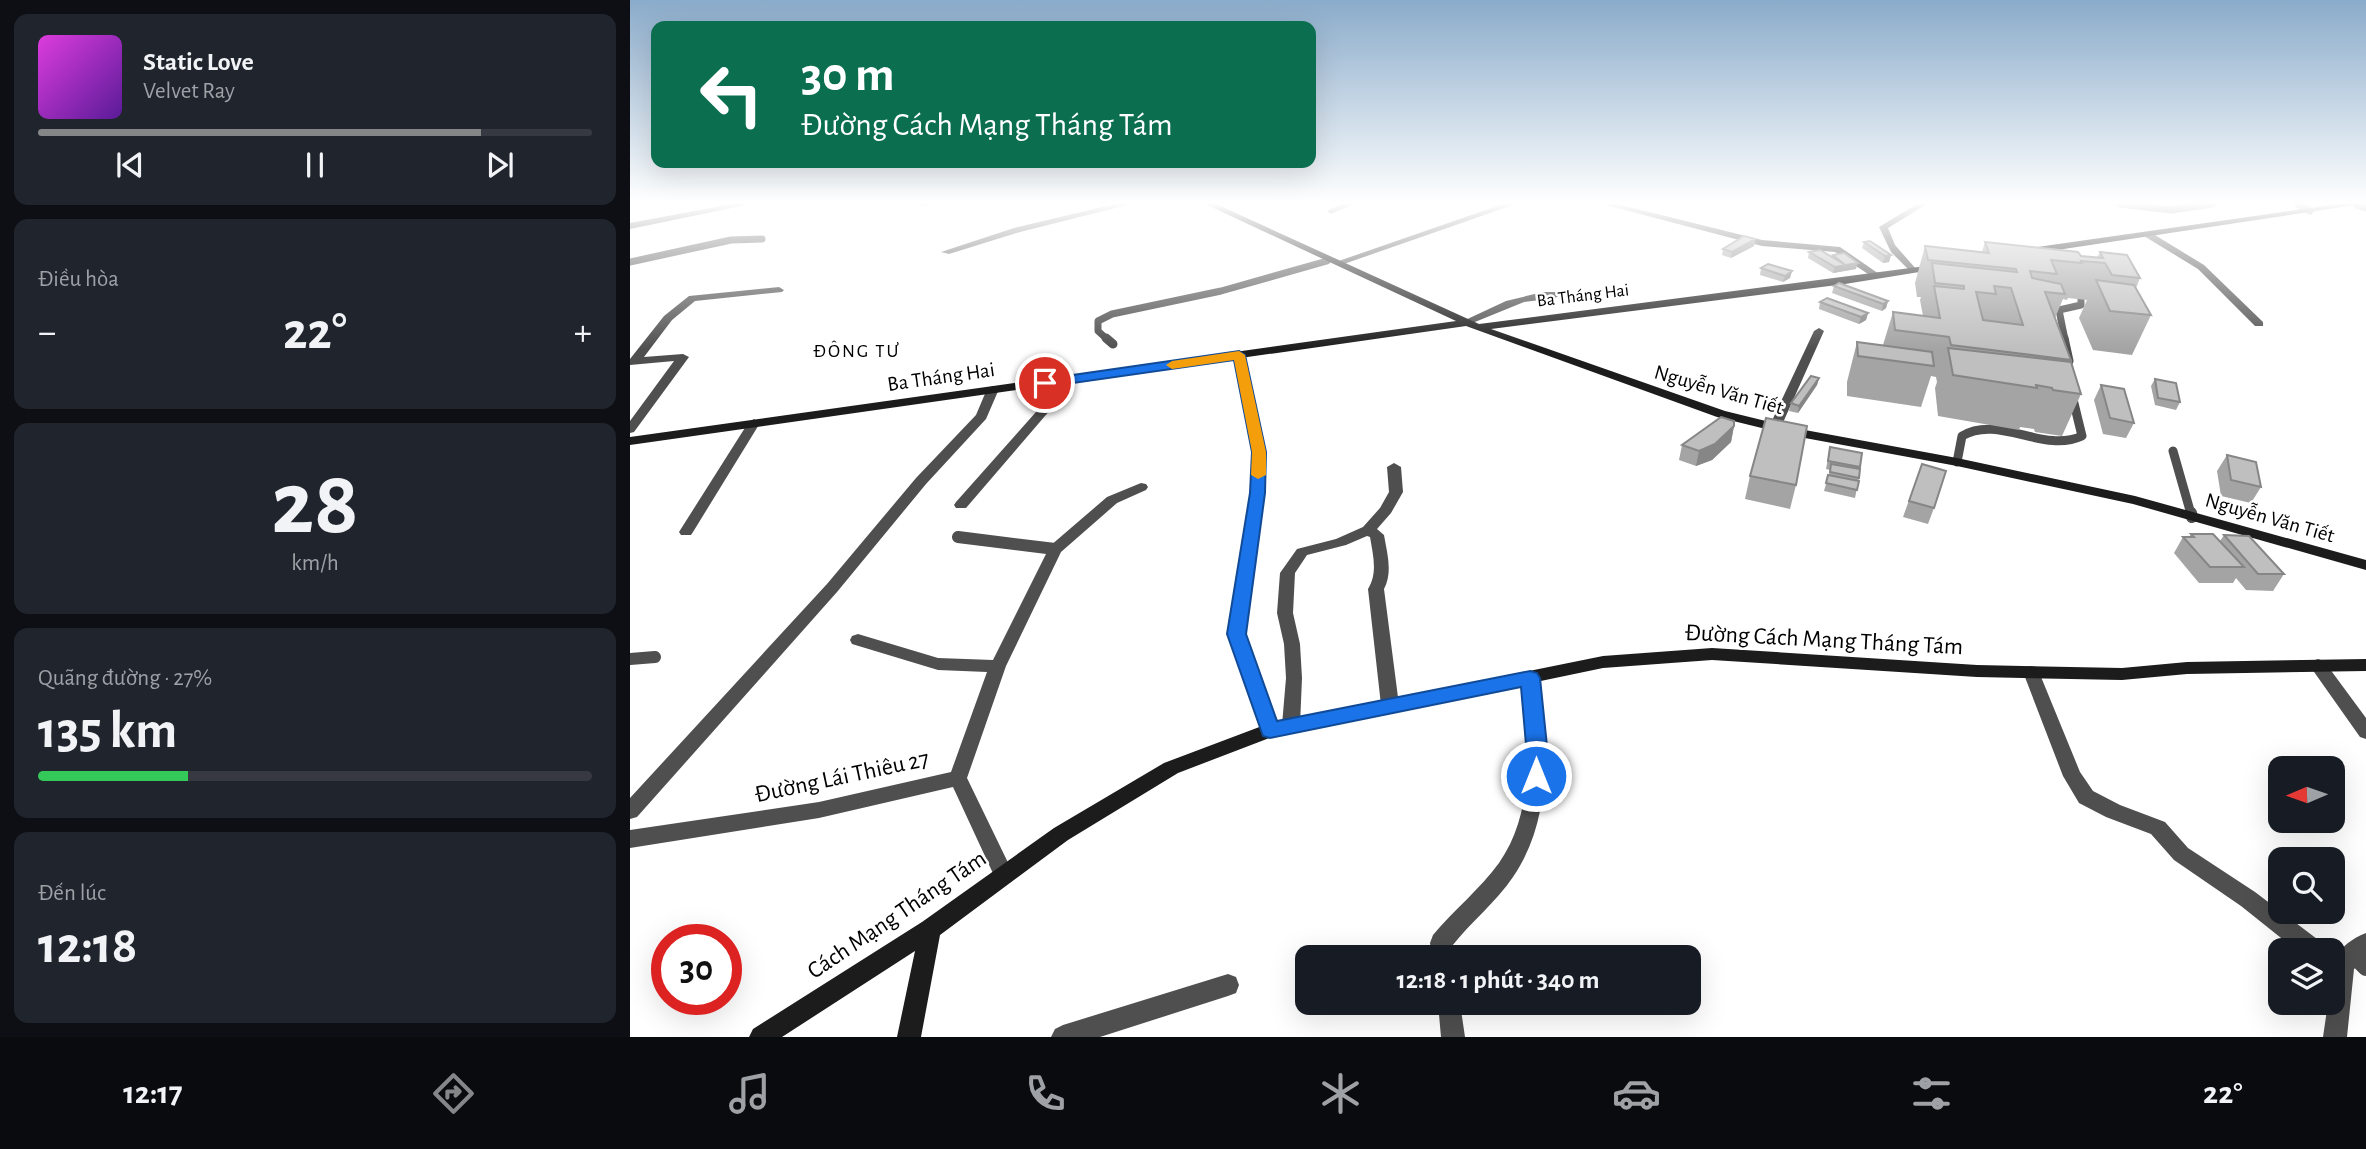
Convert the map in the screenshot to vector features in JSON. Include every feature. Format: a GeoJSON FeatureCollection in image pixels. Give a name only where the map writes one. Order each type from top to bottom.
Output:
{"type":"FeatureCollection","features":[{"type":"Feature","properties":{"kind":"street","name":"Nguyễn Văn Tiết"},"geometry":{"type":"LineString","coordinates":[[1312,252],[1471,325],[1657,394],[1721,414],[1775,427],[1958,461],[2135,500],[2366,565]]}},
{"type":"Feature","properties":{"kind":"street"},"geometry":{"type":"LineString","coordinates":[[1333,262],[1363,252]]}},
{"type":"Feature","properties":{"kind":"street"},"geometry":{"type":"LineString","coordinates":[[1842,252],[1877,276]]}},
{"type":"Feature","properties":{"kind":"street"},"geometry":{"type":"LineString","coordinates":[[1896,252],[1912,270]]}},
{"type":"Feature","properties":{"kind":"street"},"geometry":{"type":"LineString","coordinates":[[2015,254],[2025,252]]}},
{"type":"Feature","properties":{"kind":"street"},"geometry":{"type":"LineString","coordinates":[[2180,252],[2212,276],[2259,324]]}},
{"type":"Feature","properties":{"kind":"street","name":"Ba Tháng Hai"},"geometry":{"type":"LineString","coordinates":[[630,441],[1239,355],[1877,276],[1951,264]]}},
{"type":"Feature","properties":{"kind":"street"},"geometry":{"type":"LineString","coordinates":[[632,362],[680,305],[693,298],[779,290]]}},
{"type":"Feature","properties":{"kind":"street"},"geometry":{"type":"LineString","coordinates":[[1471,325],[1539,294],[1556,295]]}},
{"type":"Feature","properties":{"kind":"street"},"geometry":{"type":"LineString","coordinates":[[1775,427],[1819,331]]}},
{"type":"Feature","properties":{"kind":"street"},"geometry":{"type":"LineString","coordinates":[[630,429],[683,357],[632,362]]}},
{"type":"Feature","properties":{"kind":"street"},"geometry":{"type":"LineString","coordinates":[[961,505],[1071,379]]}},
{"type":"Feature","properties":{"kind":"street"},"geometry":{"type":"LineString","coordinates":[[630,811],[832,588],[921,481],[982,416],[993,389]]}},
{"type":"Feature","properties":{"kind":"street"},"geometry":{"type":"LineString","coordinates":[[686,532],[754,423]]}},
{"type":"Feature","properties":{"kind":"street"},"geometry":{"type":"LineString","coordinates":[[1291,725],[1294,678],[1292,645],[1285,613],[1288,573],[1302,552],[1340,542],[1368,530],[1386,510],[1396,492],[1394,467]]}},
{"type":"Feature","properties":{"kind":"street"},"geometry":{"type":"LineString","coordinates":[[958,778],[998,666],[1055,549],[1112,500],[1141,487]]}},
{"type":"Feature","properties":{"kind":"street"},"geometry":{"type":"LineString","coordinates":[[1368,530],[1377,535],[1380,558],[1381,579],[1376,589],[1390,705]]}},
{"type":"Feature","properties":{"kind":"street"},"geometry":{"type":"LineString","coordinates":[[858,640],[938,664],[998,666]]}},
{"type":"Feature","properties":{"kind":"street","name":"Đường Cách Mạng Tháng Tám"},"geometry":{"type":"LineString","coordinates":[[1060,834],[1171,768],[1270,730],[1603,662],[1712,654],[1977,671],[2122,674],[2187,668],[2366,665]]}},
{"type":"Feature","properties":{"kind":"street"},"geometry":{"type":"LineString","coordinates":[[2318,665],[2366,732]]}},
{"type":"Feature","properties":{"kind":"street"},"geometry":{"type":"LineString","coordinates":[[2031,672],[2072,776],[2086,797],[2113,811],[2158,828],[2181,854],[2248,899],[2298,938]]}},
{"type":"Feature","properties":{"kind":"street"},"geometry":{"type":"LineString","coordinates":[[1441,945],[1506,870],[1533,816],[1537,756],[1530,678]]}},
{"type":"Feature","properties":{"kind":"street","name":"Đường Lái Thiêu 27"},"geometry":{"type":"LineString","coordinates":[[630,839],[819,810],[958,778],[1004,875]]}},
{"type":"Feature","properties":{"kind":"street","name":"Cách Mạng Tháng Tám"},"geometry":{"type":"LineString","coordinates":[[761,1037],[930,929],[1060,834]]}},
{"type":"Feature","properties":{"kind":"street"},"geometry":{"type":"LineString","coordinates":[[908,1037],[930,929]]}},
{"type":"Feature","properties":{"kind":"street"},"geometry":{"type":"LineString","coordinates":[[2335,1037],[2352,962]]}},
{"type":"Feature","properties":{"kind":"street"},"geometry":{"type":"LineString","coordinates":[[1063,1037],[1228,985]]}},
{"type":"Feature","properties":{"kind":"street"},"geometry":{"type":"LineString","coordinates":[[1450,1015],[1453,1037]]}},
{"type":"Feature","properties":{"kind":"lane"},"geometry":{"type":"LineString","coordinates":[[630,262],[674,252]]}},
{"type":"Feature","properties":{"kind":"lane"},"geometry":{"type":"LineString","coordinates":[[2029,252],[2043,260]]}},
{"type":"Feature","properties":{"kind":"lane"},"geometry":{"type":"LineString","coordinates":[[1113,344],[1098,331],[1098,321],[1112,314],[1221,291],[1333,262]]}},
{"type":"Feature","properties":{"kind":"lane"},"geometry":{"type":"LineString","coordinates":[[2070,376],[2064,324],[2059,310],[2081,305],[2081,299]]}},
{"type":"Feature","properties":{"kind":"lane"},"geometry":{"type":"LineString","coordinates":[[1239,355],[1259,452],[1258,493],[1237,634],[1270,730]]}},
{"type":"Feature","properties":{"kind":"lane"},"geometry":{"type":"LineString","coordinates":[[1958,461],[1962,436],[1969,431],[1984,430],[2063,442],[2078,440],[2082,436],[2071,386]]}},
{"type":"Feature","properties":{"kind":"lane"},"geometry":{"type":"LineString","coordinates":[[2173,451],[2192,517]]}},
{"type":"Feature","properties":{"kind":"lane"},"geometry":{"type":"LineString","coordinates":[[958,537],[1055,549]]}},
{"type":"Feature","properties":{"kind":"lane"},"geometry":{"type":"LineString","coordinates":[[630,659],[655,657]]}},
{"type":"Feature","properties":{"kind":"building"},"geometry":{"type":"Polygon","coordinates":[[[1810,252],[1824,252],[1844,264],[1833,255],[1844,253],[1858,263],[1835,267],[1810,252]]]}},
{"type":"Feature","properties":{"kind":"building"},"geometry":{"type":"Polygon","coordinates":[[[1926,252],[2078,252],[2081,256],[2103,258],[2100,252],[2127,255],[2140,278],[2112,275],[2105,263],[2081,261],[2082,263],[2051,260],[2057,274],[2030,271],[2032,278],[2061,284],[2065,294],[2045,292],[2071,360],[1951,345],[1949,337],[1895,330],[1893,312],[1940,318],[1934,286],[1964,289],[1964,286],[1935,283],[1932,263],[2017,272],[2016,269],[1928,260],[1926,252]],[[1994,286],[1996,294],[1976,292],[1983,320],[2023,325],[2011,288],[1994,286]]]}},
{"type":"Feature","properties":{"kind":"building"},"geometry":{"type":"Polygon","coordinates":[[[1768,264],[1792,271],[1785,276],[1761,268],[1768,264]]]}},
{"type":"Feature","properties":{"kind":"building"},"geometry":{"type":"Polygon","coordinates":[[[2096,280],[2134,285],[2151,315],[2110,311],[2096,280]]]}},
{"type":"Feature","properties":{"kind":"building"},"geometry":{"type":"Polygon","coordinates":[[[1839,283],[1888,301],[1883,304],[1834,286],[1839,283]]]}},
{"type":"Feature","properties":{"kind":"building"},"geometry":{"type":"Polygon","coordinates":[[[1827,298],[1868,313],[1861,317],[1820,302],[1827,298]]]}},
{"type":"Feature","properties":{"kind":"building"},"geometry":{"type":"Polygon","coordinates":[[[1857,342],[1932,352],[1934,366],[1858,356],[1857,342]]]}},
{"type":"Feature","properties":{"kind":"building"},"geometry":{"type":"Polygon","coordinates":[[[1948,348],[2071,362],[2081,394],[2036,385],[2037,388],[1953,375],[1948,348]]]}},
{"type":"Feature","properties":{"kind":"building"},"geometry":{"type":"Polygon","coordinates":[[[1811,376],[1819,378],[1799,406],[1791,403],[1811,376]]]}},
{"type":"Feature","properties":{"kind":"building"},"geometry":{"type":"Polygon","coordinates":[[[2155,379],[2176,383],[2180,402],[2158,398],[2155,379]]]}},
{"type":"Feature","properties":{"kind":"building"},"geometry":{"type":"Polygon","coordinates":[[[2101,385],[2124,389],[2134,423],[2110,418],[2101,385]]]}},
{"type":"Feature","properties":{"kind":"building"},"geometry":{"type":"Polygon","coordinates":[[[1721,417],[1734,421],[1734,426],[1715,444],[1699,451],[1682,445],[1721,417]]]}},
{"type":"Feature","properties":{"kind":"building"},"geometry":{"type":"Polygon","coordinates":[[[1766,418],[1807,426],[1796,485],[1750,476],[1766,418]]]}},
{"type":"Feature","properties":{"kind":"building"},"geometry":{"type":"Polygon","coordinates":[[[1830,447],[1862,453],[1860,467],[1828,461],[1830,447]]]}},
{"type":"Feature","properties":{"kind":"building"},"geometry":{"type":"Polygon","coordinates":[[[2227,455],[2256,462],[2261,487],[2231,480],[2227,455]]]}},
{"type":"Feature","properties":{"kind":"building"},"geometry":{"type":"Polygon","coordinates":[[[1831,464],[1860,469],[1859,478],[1830,472],[1831,464]]]}},
{"type":"Feature","properties":{"kind":"building"},"geometry":{"type":"Polygon","coordinates":[[[1922,464],[1946,471],[1934,508],[1909,501],[1922,464]]]}},
{"type":"Feature","properties":{"kind":"building"},"geometry":{"type":"Polygon","coordinates":[[[1828,475],[1859,481],[1857,490],[1826,483],[1828,475]]]}},
{"type":"Feature","properties":{"kind":"building"},"geometry":{"type":"Polygon","coordinates":[[[2191,534],[2213,534],[2244,567],[2210,567],[2183,537],[2194,537],[2191,534]]]}},
{"type":"Feature","properties":{"kind":"building"},"geometry":{"type":"Polygon","coordinates":[[[2224,535],[2249,536],[2284,574],[2258,574],[2224,535]]]}},
{"type":"Feature","properties":{"kind":"slow traffic"},"geometry":{"type":"LineString","coordinates":[[1172,365],[1239,355],[1259,452],[1258,475]]}},
{"type":"Feature","properties":{"kind":"district","name":"ĐÔNG TƯ"},"geometry":{"type":"Point","coordinates":[857,351]}},
{"type":"Feature","properties":{"kind":"route"},"geometry":{"type":"LineString","coordinates":[[1045,383],[1239,355],[1259,452],[1258,493],[1237,634],[1270,730],[1530,678],[1537,756],[1536,776]]}}]}
